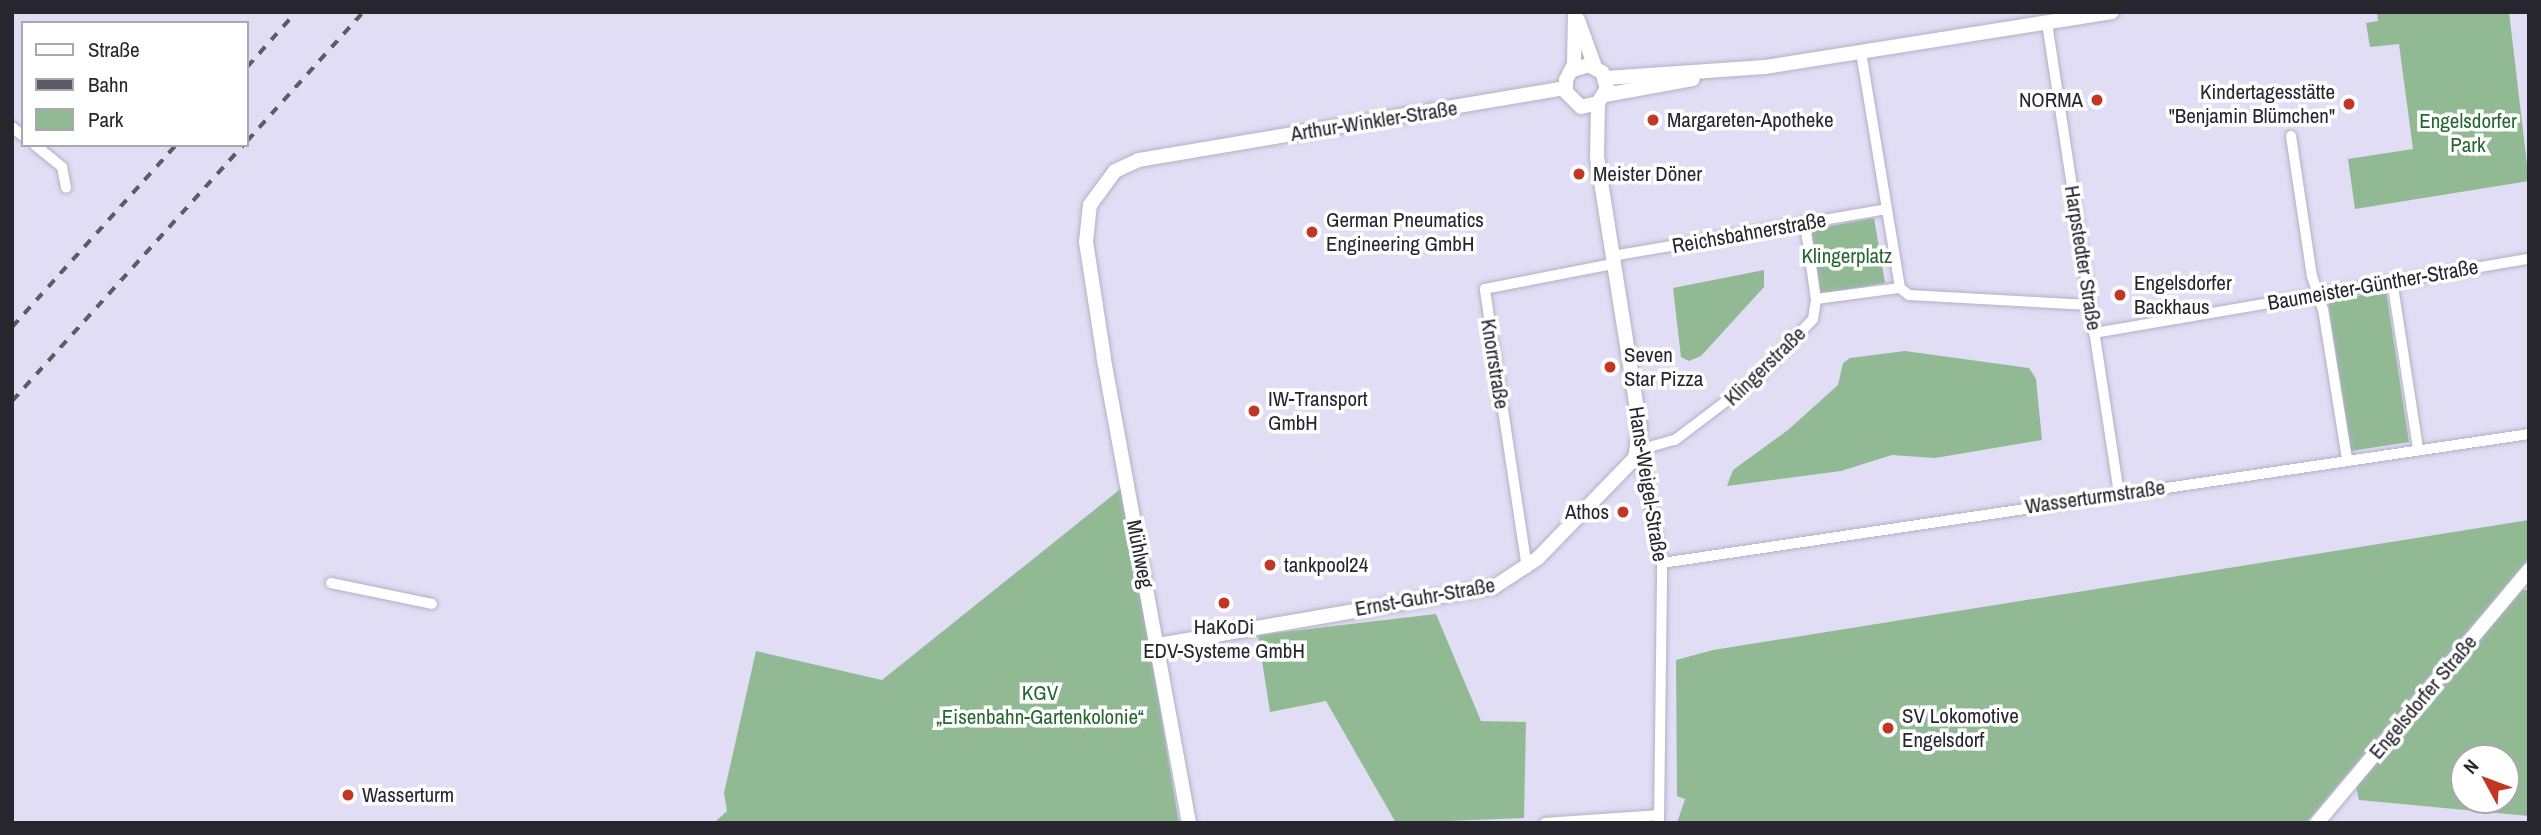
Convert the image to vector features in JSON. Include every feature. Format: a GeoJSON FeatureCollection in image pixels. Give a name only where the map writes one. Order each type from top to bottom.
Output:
{"type":"FeatureCollection","features":[{"type":"Feature","properties":{"kind":"street"},"geometry":{"type":"LineString","coordinates":[[1575,12],[1573,70],[1565,88],[1577,106],[1742,69],[1861,52],[2041,20],[2112,12]]}},
{"type":"Feature","properties":{"kind":"street"},"geometry":{"type":"LineString","coordinates":[[1575,12],[1595,67],[1606,78],[1742,69]]}},
{"type":"Feature","properties":{"kind":"street","name":"Harpstedter Straße"},"geometry":{"type":"LineString","coordinates":[[2041,20],[2119,494]]}},
{"type":"Feature","properties":{"kind":"street"},"geometry":{"type":"LineString","coordinates":[[1861,52],[1900,288]]}},
{"type":"Feature","properties":{"kind":"street"},"geometry":{"type":"LineString","coordinates":[[1573,70],[1595,67]]}},
{"type":"Feature","properties":{"kind":"street"},"geometry":{"type":"LineString","coordinates":[[1602,99],[1606,78]]}},
{"type":"Feature","properties":{"kind":"street","name":"Arthur-Winkler-Straße"},"geometry":{"type":"LineString","coordinates":[[1093,285],[1085,223],[1100,185],[1115,171],[1139,160],[1565,88]]}},
{"type":"Feature","properties":{"kind":"street","name":"Hans-Weigel-Straße"},"geometry":{"type":"LineString","coordinates":[[1602,99],[1596,148],[1640,428],[1639,450],[1662,563],[1659,819]]}},
{"type":"Feature","properties":{"kind":"street","name":"Hans-Weigel-Straße"},"geometry":{"type":"LineString","coordinates":[[1577,106],[1596,148]]}},
{"type":"Feature","properties":{"kind":"street"},"geometry":{"type":"LineString","coordinates":[[2291,136],[2347,460]]}},
{"type":"Feature","properties":{"kind":"street"},"geometry":{"type":"LineString","coordinates":[[37,147],[62,167],[66,188]]}},
{"type":"Feature","properties":{"kind":"street","name":"Reichsbahnerstraße"},"geometry":{"type":"LineString","coordinates":[[1613,260],[1886,209]]}},
{"type":"Feature","properties":{"kind":"street"},"geometry":{"type":"LineString","coordinates":[[1805,224],[1816,299]]}},
{"type":"Feature","properties":{"kind":"street","name":"Baumeister-Günther-Straße"},"geometry":{"type":"LineString","coordinates":[[2094,333],[2392,280],[2529,259]]}},
{"type":"Feature","properties":{"kind":"street","name":"Knorrstraße"},"geometry":{"type":"LineString","coordinates":[[1527,568],[1485,289],[1613,260]]}},
{"type":"Feature","properties":{"kind":"street"},"geometry":{"type":"LineString","coordinates":[[2392,280],[2418,447]]}},
{"type":"Feature","properties":{"kind":"street","name":"Mühlweg"},"geometry":{"type":"LineString","coordinates":[[1093,285],[1189,823]]}},
{"type":"Feature","properties":{"kind":"street","name":"Klingerstraße"},"geometry":{"type":"LineString","coordinates":[[1639,450],[1675,440],[1758,377],[1813,319],[1816,299],[1900,288],[1909,295],[2089,305]]}},
{"type":"Feature","properties":{"kind":"street","name":"Wasserturmstraße"},"geometry":{"type":"LineString","coordinates":[[1662,563],[2418,447],[2529,434]]}},
{"type":"Feature","properties":{"kind":"street","name":"Ernst-Guhr-Straße"},"geometry":{"type":"LineString","coordinates":[[1158,645],[1494,587],[1527,568],[1639,450]]}},
{"type":"Feature","properties":{"kind":"street","name":"Engelsdorfer Straße"},"geometry":{"type":"LineString","coordinates":[[2317,823],[2529,570]]}},
{"type":"Feature","properties":{"kind":"street"},"geometry":{"type":"LineString","coordinates":[[331,583],[432,604]]}},
{"type":"Feature","properties":{"kind":"street"},"geometry":{"type":"LineString","coordinates":[[1545,823],[1659,819]]}},
{"type":"Feature","properties":{"kind":"green space","name":"Engelsdorfer Park"},"geometry":{"type":"Polygon","coordinates":[[[2377,12],[2509,12],[2529,181],[2355,209],[2348,159],[2413,149],[2399,44],[2370,47],[2366,23],[2378,21],[2377,12]]]}},
{"type":"Feature","properties":{"kind":"green space","name":"Klingerplatz"},"geometry":{"type":"Polygon","coordinates":[[[1874,218],[1885,283],[1819,294],[1808,230],[1874,218]]]}},
{"type":"Feature","properties":{"kind":"green space"},"geometry":{"type":"Polygon","coordinates":[[[1764,270],[1764,287],[1701,356],[1689,361],[1681,357],[1673,288],[1764,270]]]}},
{"type":"Feature","properties":{"kind":"green space"},"geometry":{"type":"Polygon","coordinates":[[[2386,290],[2409,442],[2351,451],[2328,302],[2386,290]]]}},
{"type":"Feature","properties":{"kind":"green space"},"geometry":{"type":"Polygon","coordinates":[[[1905,351],[2029,368],[2036,379],[2042,440],[1935,458],[1892,455],[1841,471],[1727,486],[1733,470],[1788,430],[1838,385],[1843,363],[1850,358],[1905,351]]]}},
{"type":"Feature","properties":{"kind":"green space","name":"KGV „Eisenbahn-Gartenkolonie“"},"geometry":{"type":"Polygon","coordinates":[[[1123,487],[1179,823],[714,823],[727,811],[724,793],[756,651],[882,680],[1123,487]]]}},
{"type":"Feature","properties":{"kind":"green space"},"geometry":{"type":"Polygon","coordinates":[[[2529,520],[2529,558],[2306,823],[1677,823],[1685,799],[1677,796],[1676,660],[1713,650],[2529,520]]]}},
{"type":"Feature","properties":{"kind":"green space"},"geometry":{"type":"Polygon","coordinates":[[[2519,590],[2529,590],[2529,816],[2508,814],[2520,814],[2520,744],[2450,744],[2450,809],[2359,800],[2356,786],[2519,590]]]}},
{"type":"Feature","properties":{"kind":"green space"},"geometry":{"type":"Polygon","coordinates":[[[1436,614],[1481,721],[1526,722],[1524,818],[1396,823],[1326,701],[1270,712],[1258,635],[1436,614]]]}},
{"type":"Feature","properties":{"kind":"railway"},"geometry":{"type":"LineString","coordinates":[[248,66],[296,12]]}},
{"type":"Feature","properties":{"kind":"railway"},"geometry":{"type":"LineString","coordinates":[[248,140],[363,12]]}},
{"type":"Feature","properties":{"kind":"railway"},"geometry":{"type":"LineString","coordinates":[[12,327],[174,147]]}},
{"type":"Feature","properties":{"kind":"railway"},"geometry":{"type":"LineString","coordinates":[[12,401],[241,147]]}},
{"type":"Feature","properties":{"kind":"place","name":"NORMA"},"geometry":{"type":"Point","coordinates":[2097,100]}},
{"type":"Feature","properties":{"kind":"place","name":"Kindertagesstätte \"Benjamin Blümchen\""},"geometry":{"type":"Point","coordinates":[2349,104]}},
{"type":"Feature","properties":{"kind":"place","name":"Margareten-Apotheke"},"geometry":{"type":"Point","coordinates":[1653,120]}},
{"type":"Feature","properties":{"kind":"place","name":"Meister Döner"},"geometry":{"type":"Point","coordinates":[1579,174]}},
{"type":"Feature","properties":{"kind":"place","name":"German Pneumatics Engineering GmbH"},"geometry":{"type":"Point","coordinates":[1312,232]}},
{"type":"Feature","properties":{"kind":"place","name":"Engelsdorfer Backhaus"},"geometry":{"type":"Point","coordinates":[2120,295]}},
{"type":"Feature","properties":{"kind":"place","name":"Seven Star Pizza"},"geometry":{"type":"Point","coordinates":[1610,367]}},
{"type":"Feature","properties":{"kind":"place","name":"IW-Transport GmbH"},"geometry":{"type":"Point","coordinates":[1254,411]}},
{"type":"Feature","properties":{"kind":"place","name":"Athos"},"geometry":{"type":"Point","coordinates":[1623,512]}},
{"type":"Feature","properties":{"kind":"place","name":"tankpool24"},"geometry":{"type":"Point","coordinates":[1270,565]}},
{"type":"Feature","properties":{"kind":"place","name":"HaKoDi EDV-Systeme GmbH"},"geometry":{"type":"Point","coordinates":[1224,603]}},
{"type":"Feature","properties":{"kind":"place","name":"SV Lokomotive Engelsdorf"},"geometry":{"type":"Point","coordinates":[1888,728]}},
{"type":"Feature","properties":{"kind":"place","name":"Wasserturm"},"geometry":{"type":"Point","coordinates":[348,795]}}]}
